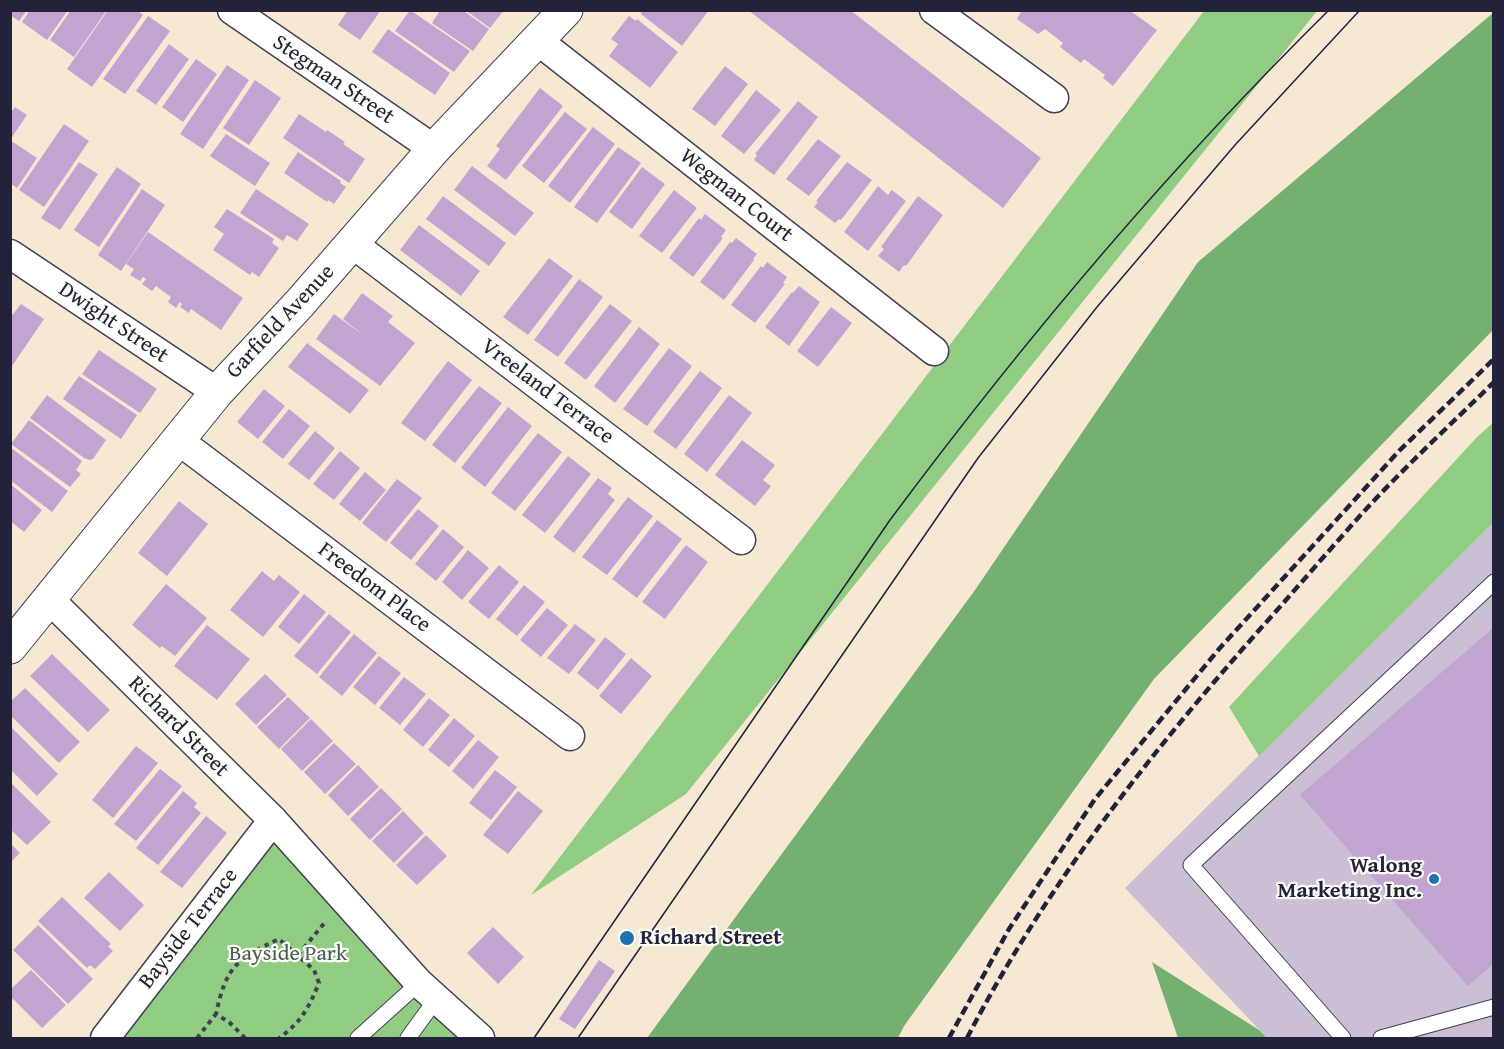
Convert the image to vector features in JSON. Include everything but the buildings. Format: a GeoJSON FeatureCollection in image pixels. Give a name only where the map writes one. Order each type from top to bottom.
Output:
{"type":"FeatureCollection","features":[{"type":"Feature","properties":{"kind":"main road","name":"Garfield Avenue"},"geometry":{"type":"LineString","coordinates":[[10,647],[216,392],[353,244],[434,149],[566,10]]}},
{"type":"Feature","properties":{"kind":"street","name":"Stegman Street"},"geometry":{"type":"LineString","coordinates":[[232,10],[434,149]]}},
{"type":"Feature","properties":{"kind":"street"},"geometry":{"type":"LineString","coordinates":[[934,10],[1054,98]]}},
{"type":"Feature","properties":{"kind":"street","name":"Wegman Court"},"geometry":{"type":"LineString","coordinates":[[537,40],[934,351]]}},
{"type":"Feature","properties":{"kind":"street","name":"Vreeland Terrace"},"geometry":{"type":"LineString","coordinates":[[353,244],[741,540]]}},
{"type":"Feature","properties":{"kind":"street","name":"Dwight Street"},"geometry":{"type":"LineString","coordinates":[[10,254],[216,392]]}},
{"type":"Feature","properties":{"kind":"street","name":"Freedom Place"},"geometry":{"type":"LineString","coordinates":[[178,440],[570,736]]}},
{"type":"Feature","properties":{"kind":"street","name":"Richard Street"},"geometry":{"type":"LineString","coordinates":[[49,599],[273,820],[428,990],[480,1038]]}},
{"type":"Feature","properties":{"kind":"street","name":"Bayside Terrace"},"geometry":{"type":"LineString","coordinates":[[105,1038],[273,820]]}},
{"type":"Feature","properties":{"kind":"lane"},"geometry":{"type":"LineString","coordinates":[[1343,1038],[1191,865],[1494,582]]}},
{"type":"Feature","properties":{"kind":"lane"},"geometry":{"type":"LineString","coordinates":[[358,1038],[428,990]]}},
{"type":"Feature","properties":{"kind":"lane"},"geometry":{"type":"LineString","coordinates":[[408,1038],[428,990]]}},
{"type":"Feature","properties":{"kind":"lane"},"geometry":{"type":"LineString","coordinates":[[1381,1038],[1494,1007]]}},
{"type":"Feature","properties":{"kind":"path"},"geometry":{"type":"LineString","coordinates":[[298,955],[331,915]]}},
{"type":"Feature","properties":{"kind":"path"},"geometry":{"type":"LineString","coordinates":[[197,1038],[216,1014],[220,993],[227,976],[240,960],[279,939],[314,970],[319,982],[302,1018],[296,1026],[279,1038]]}},
{"type":"Feature","properties":{"kind":"path"},"geometry":{"type":"LineString","coordinates":[[216,1014],[230,1023],[245,1038]]}},
{"type":"Feature","properties":{"kind":"shaded area"},"geometry":{"type":"Polygon","coordinates":[[[1493,523],[1493,1038],[1267,1038],[1125,888],[1493,523]]]}},
{"type":"Feature","properties":{"kind":"green space"},"geometry":{"type":"Polygon","coordinates":[[[1204,11],[1317,11],[686,794],[531,895],[1204,11]]]}},
{"type":"Feature","properties":{"kind":"green space"},"geometry":{"type":"Polygon","coordinates":[[[1493,13],[1493,330],[1154,679],[904,1026],[898,1038],[647,1038],[975,590],[1198,262],[1493,13]]]}},
{"type":"Feature","properties":{"kind":"green space"},"geometry":{"type":"Polygon","coordinates":[[[1493,423],[1493,523],[1259,756],[1229,707],[1477,437],[1493,423]]]}},
{"type":"Feature","properties":{"kind":"green space","name":"Bayside Park"},"geometry":{"type":"Polygon","coordinates":[[[279,827],[492,1038],[114,1038],[279,827]]]}},
{"type":"Feature","properties":{"kind":"green space"},"geometry":{"type":"Polygon","coordinates":[[[1152,962],[1259,1030],[1267,1038],[1178,1038],[1152,962]]]}},
{"type":"Feature","properties":{"kind":"tram line"},"geometry":{"type":"LineString","coordinates":[[534,1038],[890,520],[941,453],[1046,321],[1155,193],[1329,10]]}},
{"type":"Feature","properties":{"kind":"tram line"},"geometry":{"type":"LineString","coordinates":[[578,1038],[978,458],[1097,307],[1235,145],[1360,10]]}},
{"type":"Feature","properties":{"kind":"railway"},"geometry":{"type":"LineString","coordinates":[[949,1038],[1009,929],[1095,799],[1219,649],[1399,451],[1494,359]]}},
{"type":"Feature","properties":{"kind":"railway"},"geometry":{"type":"LineString","coordinates":[[967,1038],[999,979],[1070,867],[1149,761],[1190,710],[1368,507],[1494,382]]}},
{"type":"Feature","properties":{"kind":"place","name":"Walong Marketing Inc."},"geometry":{"type":"Point","coordinates":[1434,879]}},
{"type":"Feature","properties":{"kind":"place","name":"Richard Street"},"geometry":{"type":"Point","coordinates":[627,938]}}]}
